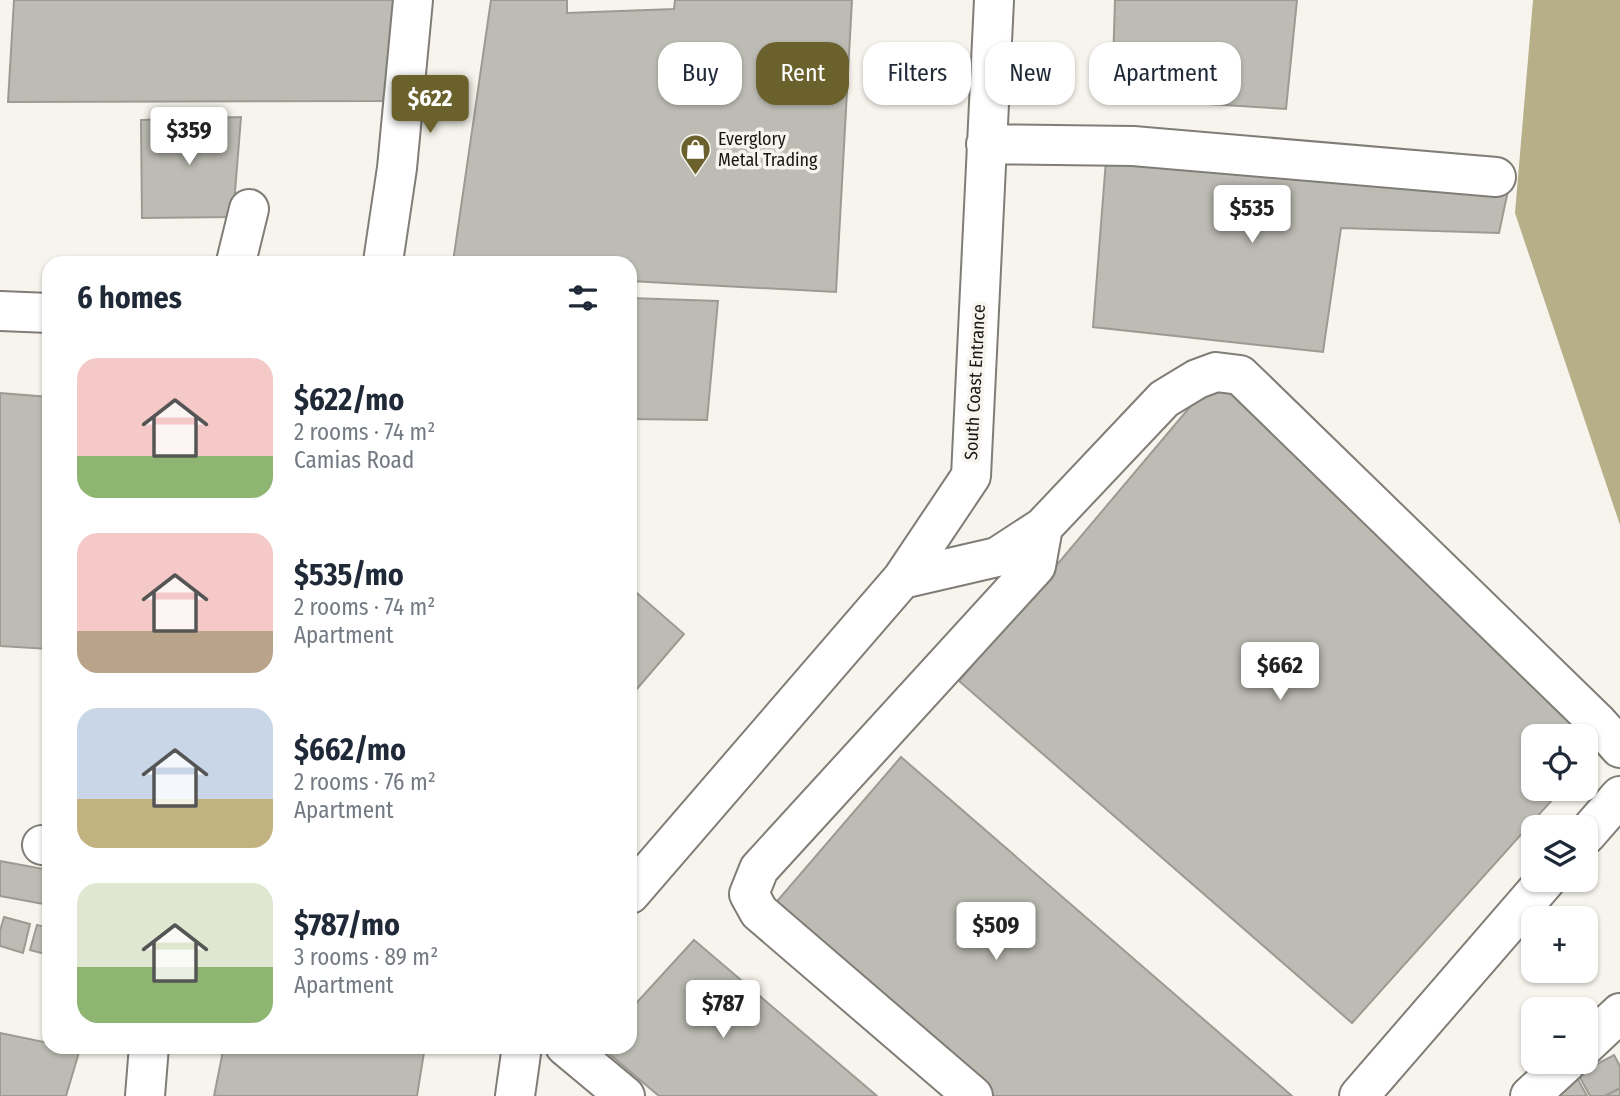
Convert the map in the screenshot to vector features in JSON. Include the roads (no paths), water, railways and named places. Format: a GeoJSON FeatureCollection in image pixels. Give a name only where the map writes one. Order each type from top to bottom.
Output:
{"type":"FeatureCollection","features":[{"type":"Feature","properties":{"kind":"street"},"geometry":{"type":"LineString","coordinates":[[384,256],[397,168],[413,0]]}},
{"type":"Feature","properties":{"kind":"street","name":"South Coast Entrance"},"geometry":{"type":"LineString","coordinates":[[637,886],[902,579],[971,475],[995,0]]}},
{"type":"Feature","properties":{"kind":"street"},"geometry":{"type":"LineString","coordinates":[[986,144],[1133,146],[1496,177]]}},
{"type":"Feature","properties":{"kind":"street"},"geometry":{"type":"LineString","coordinates":[[237,256],[249,209]]}},
{"type":"Feature","properties":{"kind":"street"},"geometry":{"type":"LineString","coordinates":[[0,311],[42,313]]}},
{"type":"Feature","properties":{"kind":"street"},"geometry":{"type":"LineString","coordinates":[[902,579],[997,556],[1043,527],[1164,399],[1196,379],[1216,372],[1240,375],[1597,722],[1620,748]]}},
{"type":"Feature","properties":{"kind":"street"},"geometry":{"type":"LineString","coordinates":[[973,1096],[759,912],[748,894],[759,869],[1036,566],[1043,527]]}},
{"type":"Feature","properties":{"kind":"street"},"geometry":{"type":"LineString","coordinates":[[1598,821],[1620,796]]}},
{"type":"Feature","properties":{"kind":"street"},"geometry":{"type":"LineString","coordinates":[[1359,1096],[1536,892]]}},
{"type":"Feature","properties":{"kind":"street"},"geometry":{"type":"LineString","coordinates":[[1598,1034],[1619,1015]]}},
{"type":"Feature","properties":{"kind":"street"},"geometry":{"type":"LineString","coordinates":[[145,1096],[148,1054]]}},
{"type":"Feature","properties":{"kind":"street"},"geometry":{"type":"LineString","coordinates":[[515,1096],[521,1054]]}},
{"type":"Feature","properties":{"kind":"street"},"geometry":{"type":"LineString","coordinates":[[575,1054],[625,1096]]}},
{"type":"Feature","properties":{"kind":"street"},"geometry":{"type":"LineString","coordinates":[[1530,1096],[1554,1074]]}},
{"type":"Feature","properties":{"kind":"place","name":"Everglory Metal Trading"},"geometry":{"type":"Point","coordinates":[695,176]}}]}
